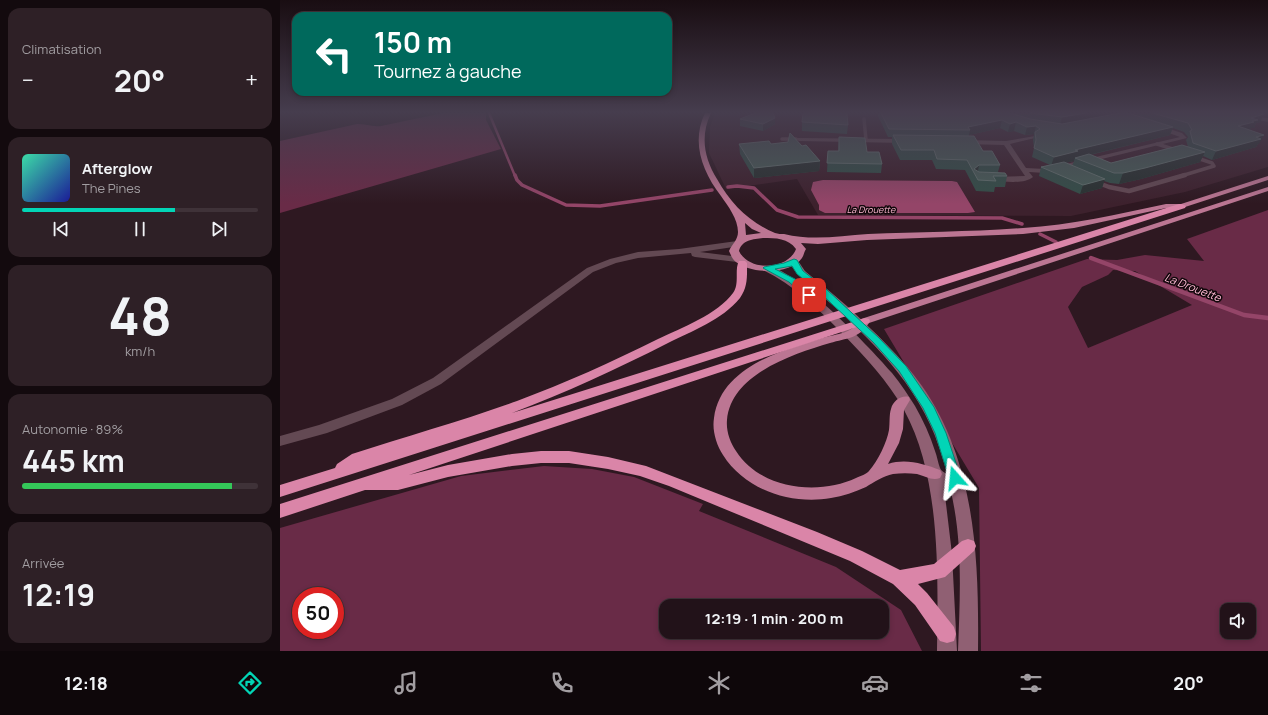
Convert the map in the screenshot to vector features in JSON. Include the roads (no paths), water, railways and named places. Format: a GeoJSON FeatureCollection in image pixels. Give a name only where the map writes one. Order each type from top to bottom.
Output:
{"type":"FeatureCollection","features":[{"type":"Feature","properties":{"kind":"highway"},"geometry":{"type":"LineString","coordinates":[[280,491],[1182,206]]}},
{"type":"Feature","properties":{"kind":"highway"},"geometry":{"type":"LineString","coordinates":[[333,475],[358,458],[499,412],[582,380],[685,330],[723,309],[736,296],[743,282],[739,261]]}},
{"type":"Feature","properties":{"kind":"highway"},"geometry":{"type":"LineString","coordinates":[[280,511],[865,321]]}},
{"type":"Feature","properties":{"kind":"highway"},"geometry":{"type":"LineString","coordinates":[[366,484],[398,484],[448,471],[512,460],[541,457],[569,458],[608,463],[641,470],[830,545],[899,578],[921,599],[947,642]]}},
{"type":"Feature","properties":{"kind":"highway"},"geometry":{"type":"LineString","coordinates":[[899,578],[925,575],[939,571],[968,546]]}},
{"type":"Feature","properties":{"kind":"main road"},"geometry":{"type":"LineString","coordinates":[[701,143],[702,154],[708,169],[736,212],[742,227],[739,242],[734,251],[739,261],[753,267],[766,268],[786,266],[794,262],[801,254],[801,249],[793,240]]}},
{"type":"Feature","properties":{"kind":"main road"},"geometry":{"type":"LineString","coordinates":[[736,212],[755,227],[774,235],[793,240],[818,241],[867,237],[1022,231],[1089,222],[1166,206],[1182,206],[1268,178]]}},
{"type":"Feature","properties":{"kind":"main road"},"geometry":{"type":"LineString","coordinates":[[959,490],[935,474],[920,468],[904,466],[874,474],[853,486],[831,492],[800,494],[771,487],[749,475],[733,461],[722,442],[719,422],[723,406],[738,383],[762,366],[790,353],[857,331],[865,321],[1268,189]]}},
{"type":"Feature","properties":{"kind":"main road"},"geometry":{"type":"LineString","coordinates":[[739,242],[753,236],[774,235]]}},
{"type":"Feature","properties":{"kind":"main road"},"geometry":{"type":"LineString","coordinates":[[794,262],[800,272],[838,304],[876,340],[902,368],[928,407],[940,433],[959,490],[968,546],[968,651]]}},
{"type":"Feature","properties":{"kind":"main road"},"geometry":{"type":"LineString","coordinates":[[766,268],[792,280],[822,307],[886,373],[911,410],[924,437],[935,474],[940,500],[947,642]]}},
{"type":"Feature","properties":{"kind":"main road"},"geometry":{"type":"LineString","coordinates":[[874,474],[895,438],[898,423],[897,409],[904,400]]}},
{"type":"Feature","properties":{"kind":"street"},"geometry":{"type":"LineString","coordinates":[[985,179],[1023,179],[1030,177],[1006,143]]}},
{"type":"Feature","properties":{"kind":"street"},"geometry":{"type":"LineString","coordinates":[[1025,170],[1045,171],[1065,169],[1157,144]]}},
{"type":"Feature","properties":{"kind":"street"},"geometry":{"type":"LineString","coordinates":[[280,440],[322,429],[397,402],[437,381],[590,270],[613,261],[638,255],[679,252],[739,242]]}},
{"type":"Feature","properties":{"kind":"street"},"geometry":{"type":"LineString","coordinates":[[679,252],[739,261]]}},
{"type":"Feature","properties":{"kind":"lane"},"geometry":{"type":"LineString","coordinates":[[1157,144],[1183,153]]}},
{"type":"Feature","properties":{"kind":"lane"},"geometry":{"type":"LineString","coordinates":[[1088,179],[1109,187],[1129,191],[1214,166],[1212,163],[1191,156]]}},
{"type":"Feature","properties":{"kind":"water"},"geometry":{"type":"Polygon","coordinates":[[[823,180],[957,182],[975,212],[825,213],[819,210],[819,205],[811,190],[813,182],[823,180]]]}},
{"type":"Feature","properties":{"kind":"waterway","name":"La Drouette"},"geometry":{"type":"LineString","coordinates":[[502,143],[515,176]]}},
{"type":"Feature","properties":{"kind":"waterway","name":"La Drouette"},"geometry":{"type":"LineString","coordinates":[[515,175],[517,180],[522,185],[566,205],[600,206],[712,190]]}},
{"type":"Feature","properties":{"kind":"waterway","name":"La Drouette"},"geometry":{"type":"LineString","coordinates":[[728,187],[737,186],[754,188],[777,210],[798,217],[1002,218],[1022,224]]}},
{"type":"Feature","properties":{"kind":"waterway","name":"La Drouette"},"geometry":{"type":"LineString","coordinates":[[1040,234],[1056,242]]}},
{"type":"Feature","properties":{"kind":"waterway","name":"La Drouette"},"geometry":{"type":"LineString","coordinates":[[1091,258],[1244,315],[1268,318]]}}]}
